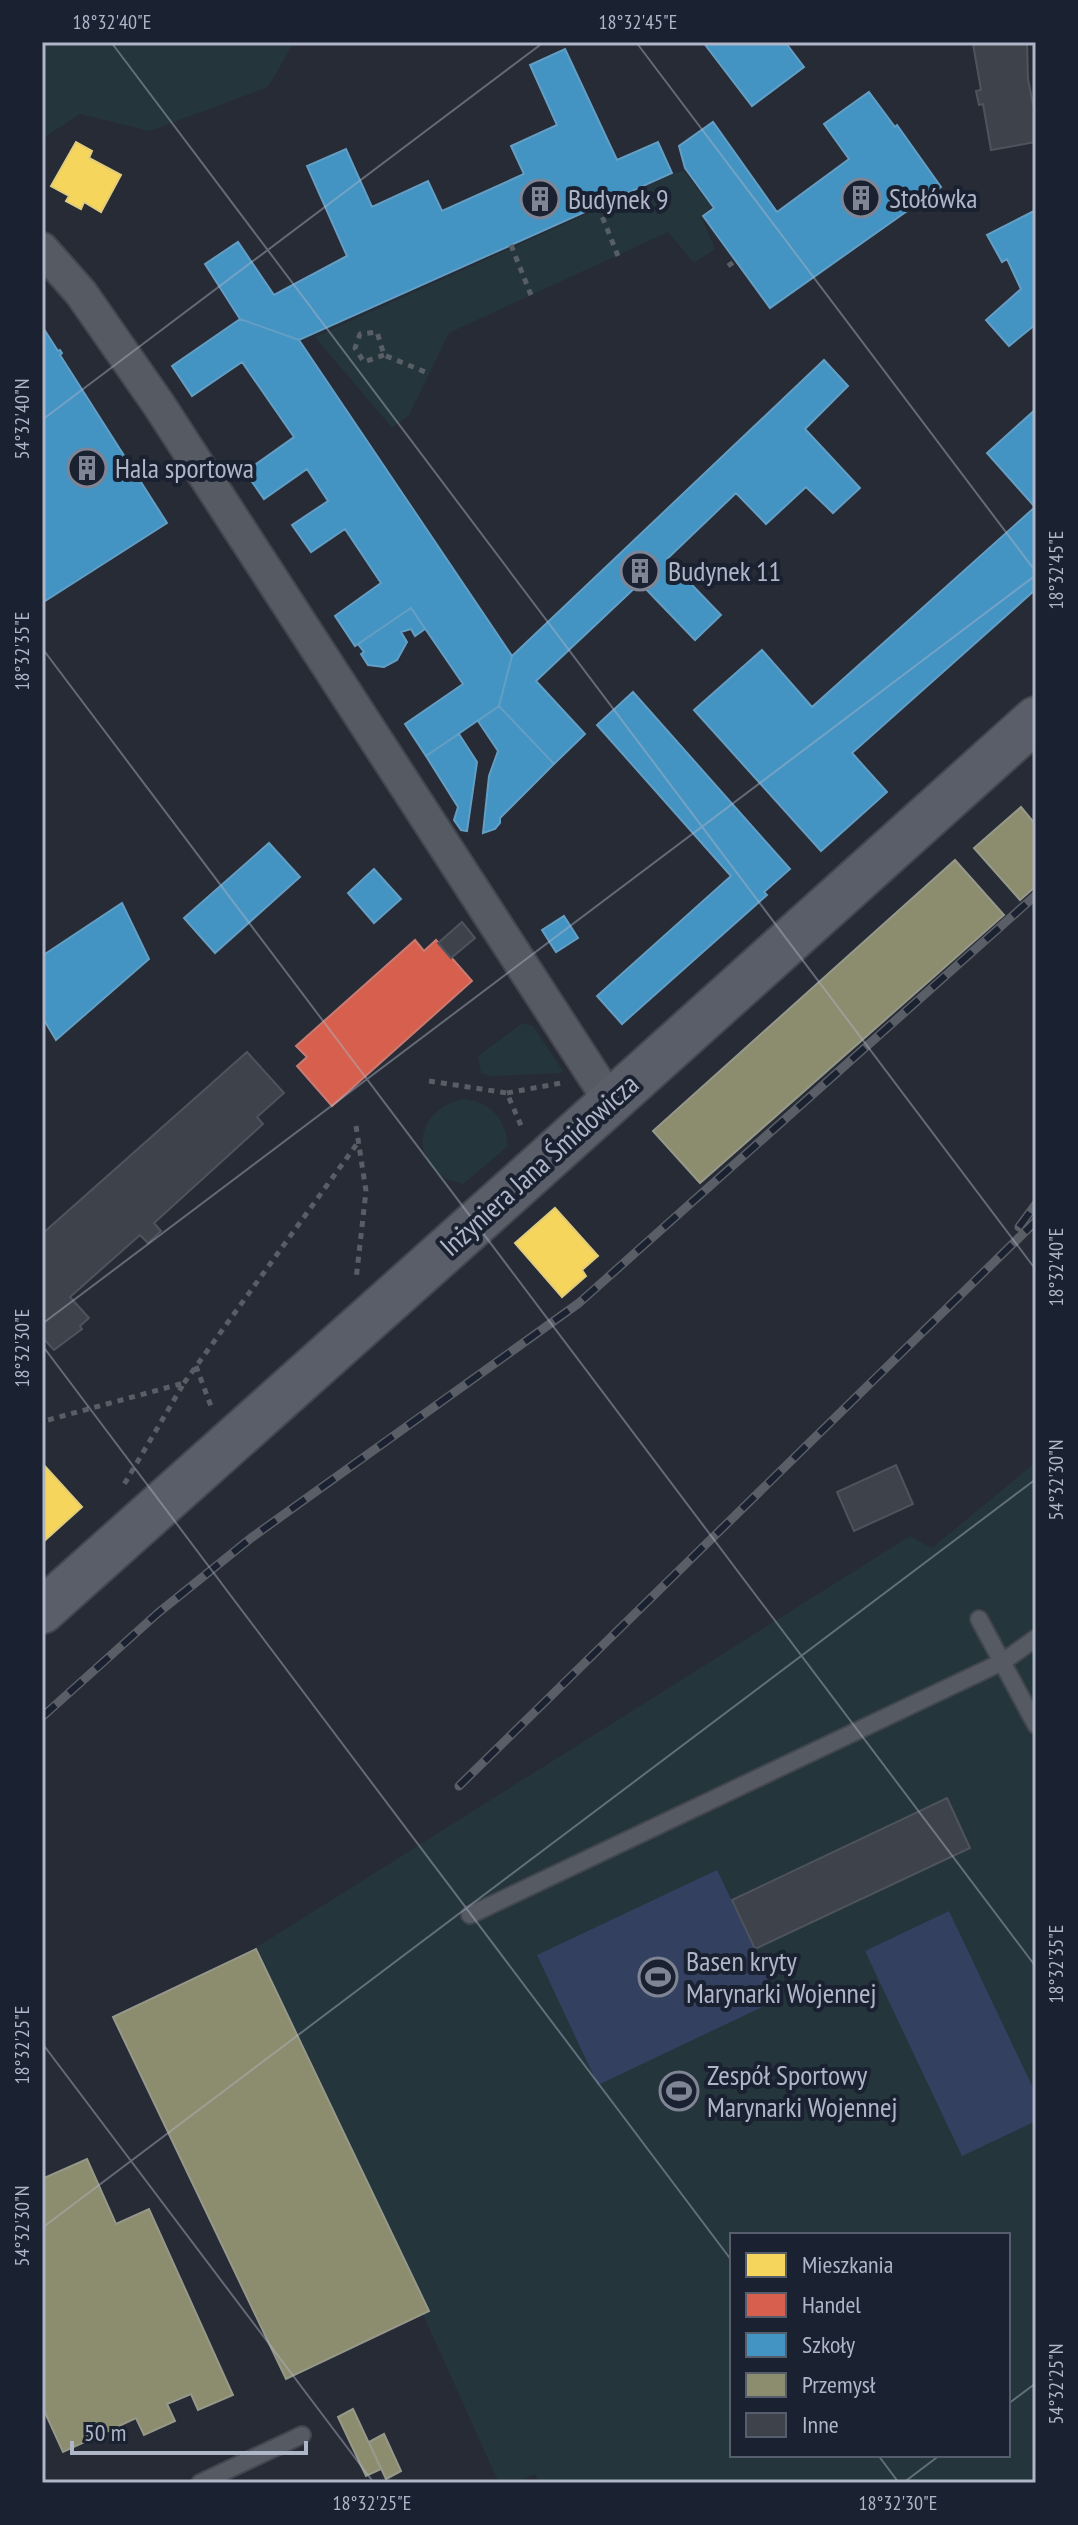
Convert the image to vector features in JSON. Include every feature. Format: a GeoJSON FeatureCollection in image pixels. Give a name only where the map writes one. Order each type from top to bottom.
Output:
{"type":"FeatureCollection","features":[{"type":"Feature","properties":{"kind":"street"},"geometry":{"type":"LineString","coordinates":[[42,249],[81,293],[159,405],[603,1089]]}},
{"type":"Feature","properties":{"kind":"street","name":"Inżyniera Jana Śmidowicza"},"geometry":{"type":"LineString","coordinates":[[42,1611],[220,1454],[603,1089],[1036,719]]}},
{"type":"Feature","properties":{"kind":"lane"},"geometry":{"type":"LineString","coordinates":[[979,1619],[1036,1725]]}},
{"type":"Feature","properties":{"kind":"lane"},"geometry":{"type":"LineString","coordinates":[[470,1915],[1004,1661],[1036,1638]]}},
{"type":"Feature","properties":{"kind":"lane"},"geometry":{"type":"LineString","coordinates":[[200,2483],[302,2435]]}},
{"type":"Feature","properties":{"kind":"path"},"geometry":{"type":"LineString","coordinates":[[598,206],[618,256]]}},
{"type":"Feature","properties":{"kind":"path"},"geometry":{"type":"LineString","coordinates":[[511,245],[531,295]]}},
{"type":"Feature","properties":{"kind":"path"},"geometry":{"type":"LineString","coordinates":[[728,266],[735,261]]}},
{"type":"Feature","properties":{"kind":"path"},"geometry":{"type":"LineString","coordinates":[[384,355],[377,332],[360,334],[355,348],[364,362],[384,355],[430,374]]}},
{"type":"Feature","properties":{"kind":"path"},"geometry":{"type":"LineString","coordinates":[[429,1081],[507,1093],[603,1089]]}},
{"type":"Feature","properties":{"kind":"path"},"geometry":{"type":"LineString","coordinates":[[507,1093],[527,1139]]}},
{"type":"Feature","properties":{"kind":"path"},"geometry":{"type":"LineString","coordinates":[[356,1126],[366,1191],[356,1279],[358,1289]]}},
{"type":"Feature","properties":{"kind":"path"},"geometry":{"type":"LineString","coordinates":[[121,1489],[196,1365],[359,1141]]}},
{"type":"Feature","properties":{"kind":"path"},"geometry":{"type":"LineString","coordinates":[[196,1365],[214,1416]]}},
{"type":"Feature","properties":{"kind":"path"},"geometry":{"type":"LineString","coordinates":[[48,1420],[184,1383]]}},
{"type":"Feature","properties":{"kind":"shaded area"},"geometry":{"type":"Polygon","coordinates":[[[42,42],[294,42],[268,87],[150,131],[80,114],[42,139],[42,42]]]}},
{"type":"Feature","properties":{"kind":"shaded area"},"geometry":{"type":"Polygon","coordinates":[[[683,170],[712,207],[701,216],[715,249],[694,263],[668,232],[449,333],[409,415],[392,428],[315,337],[683,170]]]}},
{"type":"Feature","properties":{"kind":"shaded area"},"geometry":{"type":"Polygon","coordinates":[[[523,1023],[533,1026],[563,1071],[490,1076],[481,1073],[478,1056],[523,1023]]]}},
{"type":"Feature","properties":{"kind":"shaded area"},"geometry":{"type":"Polygon","coordinates":[[[464,1099],[482,1104],[495,1114],[504,1127],[508,1146],[463,1184],[445,1178],[433,1168],[425,1155],[423,1142],[425,1128],[433,1115],[446,1105],[464,1099]]]}},
{"type":"Feature","properties":{"kind":"shaded area","name":"Zespół Sportowy Marynarki Wojennej"},"geometry":{"type":"Polygon","coordinates":[[[1036,1462],[1036,2483],[539,2483],[535,2474],[513,2483],[499,2483],[257,1947],[910,1536],[932,1548],[1036,1462]]]}},
{"type":"Feature","properties":{"kind":"water","name":"Basen kryty Marynarki Wojennej"},"geometry":{"type":"Polygon","coordinates":[[[717,1870],[779,1999],[598,2085],[537,1955],[717,1870]]]}},
{"type":"Feature","properties":{"kind":"water"},"geometry":{"type":"Polygon","coordinates":[[[949,1911],[1036,2094],[1036,2121],[962,2156],[865,1951],[949,1911]]]}},
{"type":"Feature","properties":{"kind":"building: Mieszkania"},"geometry":{"type":"Polygon","coordinates":[[[76,142],[92,151],[89,158],[121,175],[101,212],[84,202],[81,209],[66,201],[69,196],[51,186],[76,142]]]}},
{"type":"Feature","properties":{"kind":"building: Mieszkania"},"geometry":{"type":"Polygon","coordinates":[[[555,1208],[598,1256],[582,1270],[586,1276],[562,1297],[515,1243],[555,1208]]]}},
{"type":"Feature","properties":{"kind":"building: Mieszkania"},"geometry":{"type":"Polygon","coordinates":[[[42,1463],[82,1507],[43,1542],[42,1541],[42,1463]]]}},
{"type":"Feature","properties":{"kind":"building: Handel"},"geometry":{"type":"Polygon","coordinates":[[[415,940],[424,951],[436,940],[472,981],[332,1106],[297,1066],[307,1057],[296,1046],[415,940]]]}},
{"type":"Feature","properties":{"kind":"building: Szkoły"},"geometry":{"type":"Polygon","coordinates":[[[703,42],[785,42],[804,67],[752,106],[703,42]]]}},
{"type":"Feature","properties":{"kind":"building: Szkoły","name":"Budynek 9"},"geometry":{"type":"Polygon","coordinates":[[[565,49],[617,160],[658,142],[672,173],[299,340],[240,319],[205,264],[238,242],[274,295],[347,256],[307,166],[346,149],[372,207],[428,181],[442,211],[524,174],[511,146],[557,125],[530,65],[565,49]]]}},
{"type":"Feature","properties":{"kind":"building: Szkoły","name":"Stołówka"},"geometry":{"type":"Polygon","coordinates":[[[869,92],[941,187],[770,308],[703,216],[714,208],[685,168],[679,146],[713,122],[777,212],[849,159],[824,124],[869,92]]]}},
{"type":"Feature","properties":{"kind":"building: Szkoły"},"geometry":{"type":"Polygon","coordinates":[[[1036,210],[1036,324],[1009,346],[986,320],[1021,289],[1007,259],[1002,262],[987,235],[1036,210]]]}},
{"type":"Feature","properties":{"kind":"building: Szkoły"},"geometry":{"type":"Polygon","coordinates":[[[240,319],[299,340],[512,656],[499,706],[426,756],[405,724],[463,684],[411,608],[355,646],[335,616],[381,583],[345,529],[311,552],[292,525],[328,501],[307,469],[264,499],[245,472],[294,437],[242,362],[192,396],[172,366],[240,319]]]}},
{"type":"Feature","properties":{"kind":"building: Szkoły","name":"Hala sportowa"},"geometry":{"type":"Polygon","coordinates":[[[42,326],[62,353],[60,355],[167,523],[42,603],[42,326]]]}},
{"type":"Feature","properties":{"kind":"building: Szkoły","name":"Budynek 11"},"geometry":{"type":"Polygon","coordinates":[[[824,360],[848,386],[805,429],[860,488],[833,513],[806,487],[766,524],[736,493],[667,559],[721,615],[695,640],[640,583],[536,681],[585,734],[554,764],[499,706],[512,656],[824,360]]]}},
{"type":"Feature","properties":{"kind":"building: Szkoły"},"geometry":{"type":"Polygon","coordinates":[[[1036,409],[1036,589],[852,753],[887,792],[821,851],[694,710],[762,650],[812,707],[1035,507],[987,453],[1036,409]]]}},
{"type":"Feature","properties":{"kind":"building: Szkoły"},"geometry":{"type":"Polygon","coordinates":[[[411,608],[425,629],[415,636],[411,629],[401,632],[407,642],[397,660],[384,667],[368,665],[358,644],[411,608]]]}},
{"type":"Feature","properties":{"kind":"building: Szkoły"},"geometry":{"type":"Polygon","coordinates":[[[633,692],[790,869],[764,892],[767,895],[622,1024],[597,996],[731,876],[597,725],[633,692]]]}},
{"type":"Feature","properties":{"kind":"building: Szkoły"},"geometry":{"type":"Polygon","coordinates":[[[499,706],[554,764],[500,818],[495,829],[483,833],[489,776],[498,751],[478,721],[499,706]]]}},
{"type":"Feature","properties":{"kind":"building: Szkoły"},"geometry":{"type":"Polygon","coordinates":[[[459,734],[477,762],[467,831],[461,830],[454,820],[458,807],[426,756],[459,734]]]}},
{"type":"Feature","properties":{"kind":"building: Szkoły"},"geometry":{"type":"Polygon","coordinates":[[[269,843],[300,877],[215,953],[184,918],[269,843]]]}},
{"type":"Feature","properties":{"kind":"building: Szkoły"},"geometry":{"type":"Polygon","coordinates":[[[374,869],[401,899],[374,923],[348,893],[374,869]]]}},
{"type":"Feature","properties":{"kind":"building: Szkoły"},"geometry":{"type":"Polygon","coordinates":[[[122,903],[149,959],[56,1040],[42,1021],[42,956],[122,903]]]}},
{"type":"Feature","properties":{"kind":"building: Szkoły"},"geometry":{"type":"Polygon","coordinates":[[[564,916],[578,938],[556,952],[542,930],[564,916]]]}},
{"type":"Feature","properties":{"kind":"building: Przemysł"},"geometry":{"type":"Polygon","coordinates":[[[1021,807],[1036,825],[1036,886],[1020,900],[974,848],[1021,807]]]}},
{"type":"Feature","properties":{"kind":"building: Przemysł"},"geometry":{"type":"Polygon","coordinates":[[[955,860],[1004,915],[700,1183],[653,1131],[955,860]]]}},
{"type":"Feature","properties":{"kind":"building: Przemysł"},"geometry":{"type":"Polygon","coordinates":[[[256,1949],[429,2311],[286,2379],[113,2017],[256,1949]]]}},
{"type":"Feature","properties":{"kind":"building: Przemysł"},"geometry":{"type":"Polygon","coordinates":[[[87,2159],[116,2224],[149,2209],[233,2395],[198,2410],[191,2394],[167,2404],[175,2421],[144,2435],[136,2418],[63,2452],[42,2406],[42,2179],[87,2159]]]}},
{"type":"Feature","properties":{"kind":"building: Przemysł"},"geometry":{"type":"Polygon","coordinates":[[[353,2409],[381,2469],[366,2476],[338,2417],[353,2409]]]}},
{"type":"Feature","properties":{"kind":"building: Przemysł"},"geometry":{"type":"Polygon","coordinates":[[[384,2434],[401,2471],[386,2479],[369,2442],[384,2434]]]}},
{"type":"Feature","properties":{"kind":"building: Inne"},"geometry":{"type":"Polygon","coordinates":[[[1027,42],[1036,142],[991,150],[983,104],[979,105],[976,91],[981,90],[973,44],[1027,42]]]}},
{"type":"Feature","properties":{"kind":"building: Inne"},"geometry":{"type":"Polygon","coordinates":[[[462,922],[475,938],[451,958],[438,943],[462,922]]]}},
{"type":"Feature","properties":{"kind":"building: Inne"},"geometry":{"type":"Polygon","coordinates":[[[247,1052],[284,1093],[257,1117],[263,1124],[154,1223],[161,1231],[148,1243],[140,1235],[70,1297],[89,1318],[80,1326],[82,1329],[54,1350],[42,1337],[42,1234],[247,1052]]]}},
{"type":"Feature","properties":{"kind":"building: Inne"},"geometry":{"type":"Polygon","coordinates":[[[896,1465],[913,1504],[854,1531],[837,1492],[896,1465]]]}},
{"type":"Feature","properties":{"kind":"building: Inne"},"geometry":{"type":"Polygon","coordinates":[[[947,1798],[970,1848],[755,1949],[732,1900],[947,1798]]]}},
{"type":"Feature","properties":{"kind":"railway"},"geometry":{"type":"LineString","coordinates":[[42,1717],[158,1613],[251,1538],[579,1303],[1036,895]]}},
{"type":"Feature","properties":{"kind":"railway"},"geometry":{"type":"LineString","coordinates":[[1019,1227],[1036,1204]]}},
{"type":"Feature","properties":{"kind":"railway"},"geometry":{"type":"LineString","coordinates":[[459,1786],[1036,1221]]}},
{"type":"Feature","properties":{"kind":"place","name":"Stołówka"},"geometry":{"type":"Point","coordinates":[861,198]}},
{"type":"Feature","properties":{"kind":"place","name":"Budynek 9"},"geometry":{"type":"Point","coordinates":[540,199]}},
{"type":"Feature","properties":{"kind":"place","name":"Hala sportowa"},"geometry":{"type":"Point","coordinates":[87,468]}},
{"type":"Feature","properties":{"kind":"place","name":"Budynek 11"},"geometry":{"type":"Point","coordinates":[640,571]}},
{"type":"Feature","properties":{"kind":"place","name":"Basen kryty Marynarki Wojennej"},"geometry":{"type":"Point","coordinates":[658,1977]}},
{"type":"Feature","properties":{"kind":"place","name":"Zespół Sportowy Marynarki Wojennej"},"geometry":{"type":"Point","coordinates":[679,2091]}}]}
